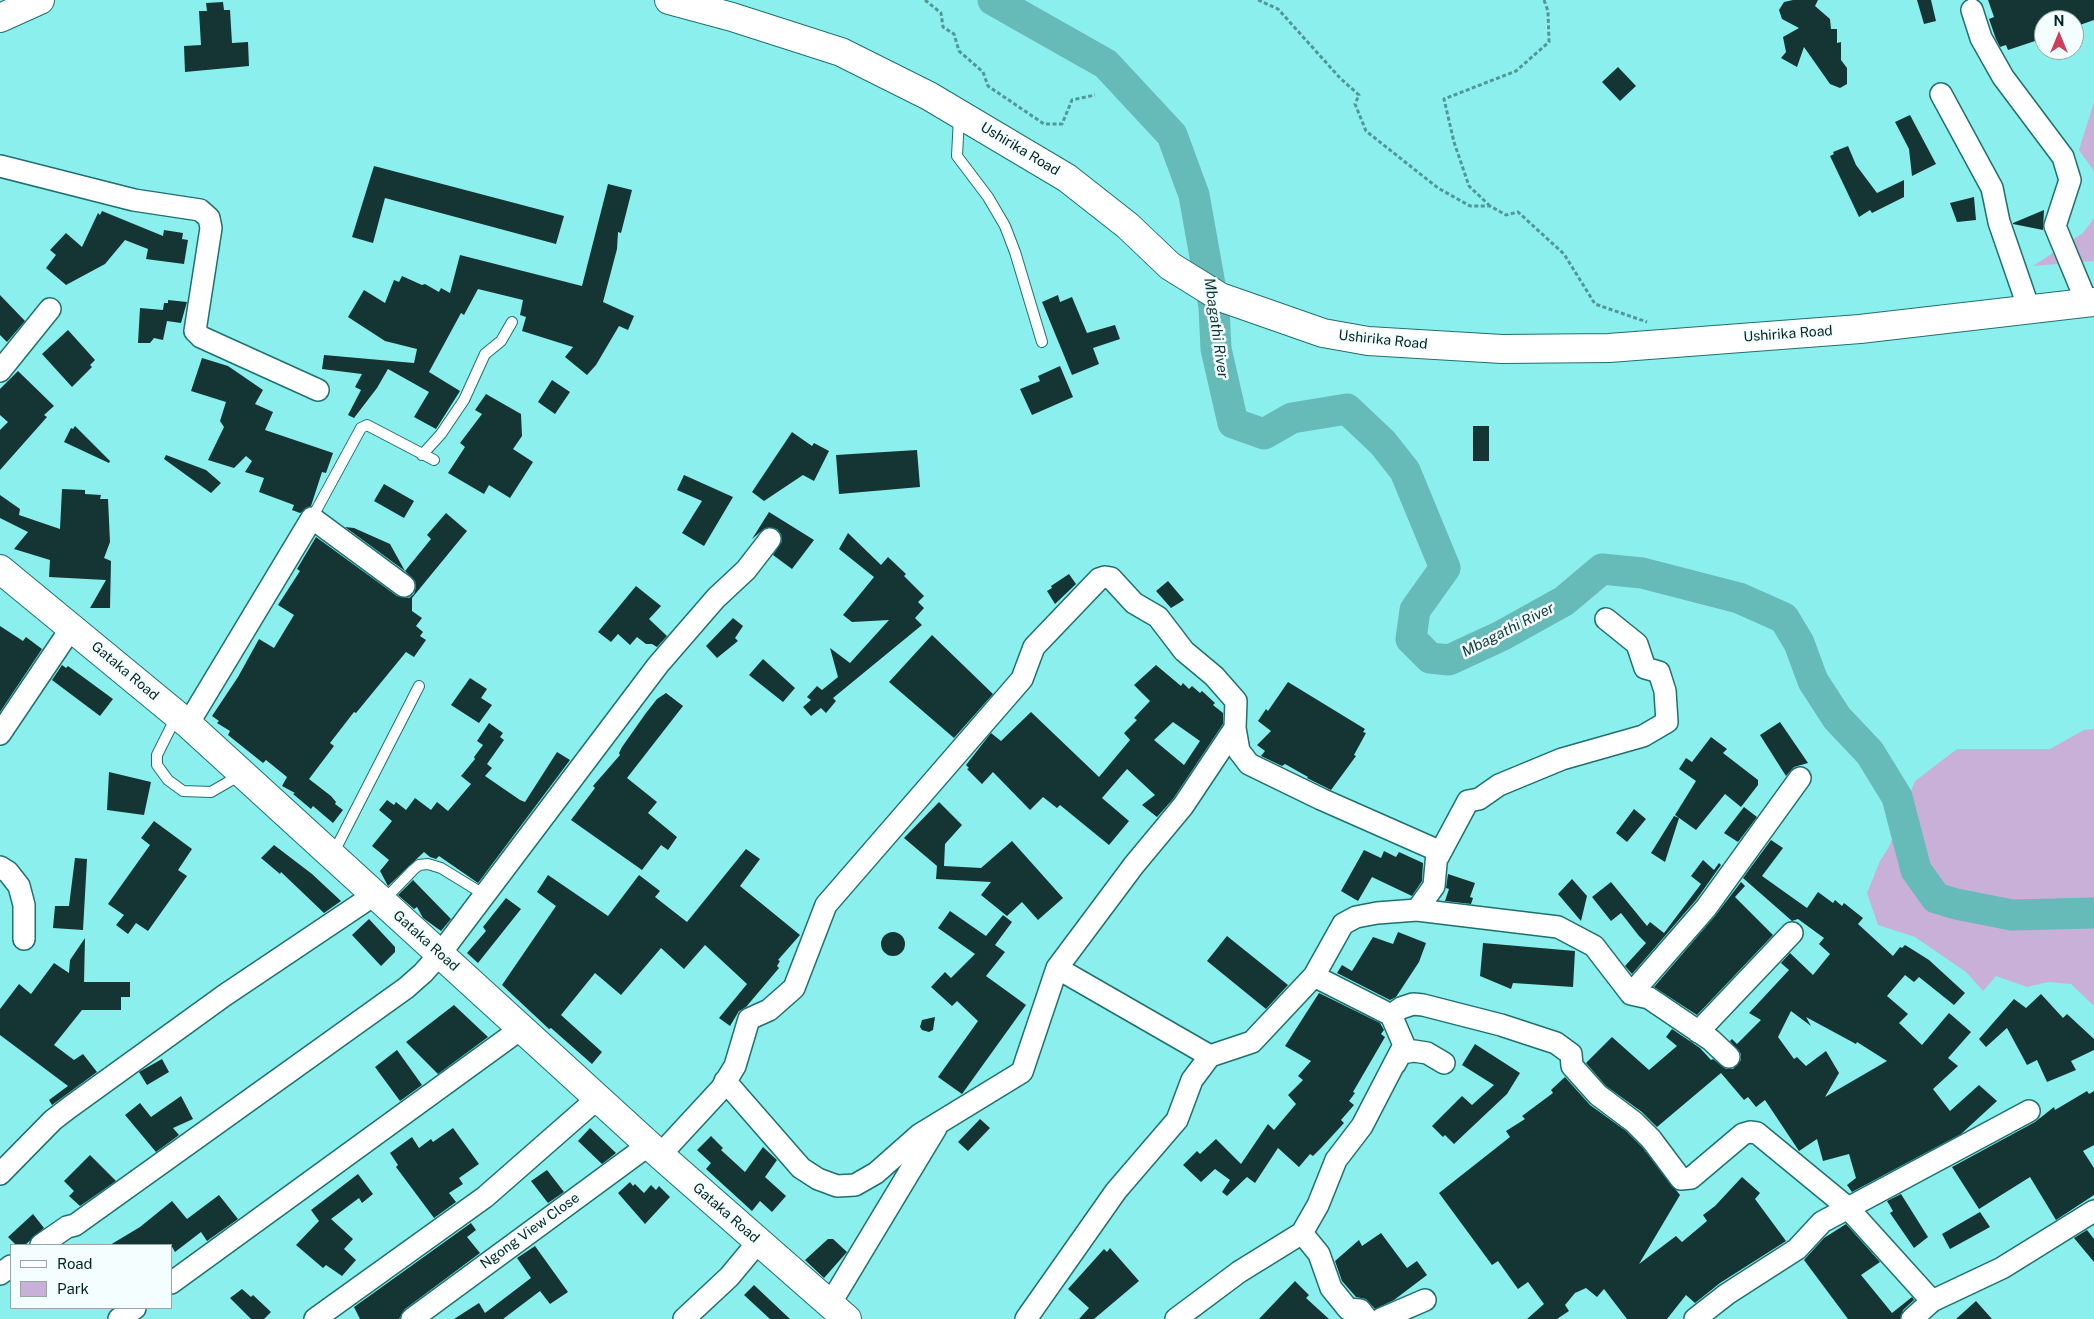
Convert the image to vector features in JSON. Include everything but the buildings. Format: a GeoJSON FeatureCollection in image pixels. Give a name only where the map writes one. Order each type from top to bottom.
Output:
{"type":"FeatureCollection","features":[{"type":"Feature","properties":{"kind":"street"},"geometry":{"type":"LineString","coordinates":[[0,18],[40,0]]}},
{"type":"Feature","properties":{"kind":"street","name":"Ushirika Road"},"geometry":{"type":"LineString","coordinates":[[669,0],[732,17],[841,52],[959,113],[1067,178],[1128,226],[1170,266],[1220,297],[1323,333],[1368,341],[1502,349],[1609,348],[1851,330],[2090,302]]}},
{"type":"Feature","properties":{"kind":"street"},"geometry":{"type":"LineString","coordinates":[[1972,10],[1981,38],[2003,77],[2063,157],[2070,180],[2055,226],[2090,302]]}},
{"type":"Feature","properties":{"kind":"street"},"geometry":{"type":"LineString","coordinates":[[1941,94],[1992,188],[1999,222],[2029,309]]}},
{"type":"Feature","properties":{"kind":"street"},"geometry":{"type":"LineString","coordinates":[[0,166],[134,200],[200,210],[209,218],[211,228],[195,331],[201,337],[318,390]]}},
{"type":"Feature","properties":{"kind":"street"},"geometry":{"type":"LineString","coordinates":[[0,371],[50,309]]}},
{"type":"Feature","properties":{"kind":"street"},"geometry":{"type":"LineString","coordinates":[[183,719],[312,518],[404,586]]}},
{"type":"Feature","properties":{"kind":"street"},"geometry":{"type":"LineString","coordinates":[[42,1244],[67,1227],[75,1225],[406,988],[440,954],[658,665],[716,598],[746,570],[770,539]]}},
{"type":"Feature","properties":{"kind":"street","name":"Gataka Road"},"geometry":{"type":"LineString","coordinates":[[0,569],[183,719],[655,1150],[838,1311]]}},
{"type":"Feature","properties":{"kind":"street","name":"Ngong View Close"},"geometry":{"type":"LineString","coordinates":[[412,1319],[655,1150],[725,1081],[738,1058],[749,1019],[769,1010],[794,988],[826,905],[1022,680],[1034,647],[1099,579],[1110,578],[1134,603],[1158,617],[1184,651],[1214,676],[1236,701],[1234,728]]}},
{"type":"Feature","properties":{"kind":"street"},"geometry":{"type":"LineString","coordinates":[[1417,910],[1434,886],[1438,857],[1468,801],[1479,799],[1499,785],[1562,760],[1643,736],[1667,722],[1665,691],[1659,672],[1645,668],[1637,644],[1606,619]]}},
{"type":"Feature","properties":{"kind":"street"},"geometry":{"type":"LineString","coordinates":[[0,734],[72,627]]}},
{"type":"Feature","properties":{"kind":"street"},"geometry":{"type":"LineString","coordinates":[[1234,728],[1239,751],[1249,764],[1258,770],[1432,848],[1438,857]]}},
{"type":"Feature","properties":{"kind":"street"},"geometry":{"type":"LineString","coordinates":[[725,1081],[801,1168],[818,1180],[838,1186],[855,1185],[876,1173],[919,1135],[1022,1072],[1058,968],[1134,865],[1183,806],[1234,728]]}},
{"type":"Feature","properties":{"kind":"street"},"geometry":{"type":"LineString","coordinates":[[1631,994],[1706,908],[1800,778]]}},
{"type":"Feature","properties":{"kind":"street"},"geometry":{"type":"LineString","coordinates":[[0,867],[8,872],[19,886],[24,905],[24,940]]}},
{"type":"Feature","properties":{"kind":"street"},"geometry":{"type":"LineString","coordinates":[[0,1174],[53,1120],[70,1107],[225,995],[378,898]]}},
{"type":"Feature","properties":{"kind":"street"},"geometry":{"type":"LineString","coordinates":[[1026,1319],[1116,1191],[1177,1120],[1192,1080],[1210,1056],[1252,1042],[1314,976],[1343,924],[1356,917],[1417,910],[1558,927],[1594,946],[1631,994],[1649,998],[1698,1032],[1729,1057]]}},
{"type":"Feature","properties":{"kind":"street"},"geometry":{"type":"LineString","coordinates":[[1698,1032],[1792,933]]}},
{"type":"Feature","properties":{"kind":"street"},"geometry":{"type":"LineString","coordinates":[[1058,968],[1210,1056]]}},
{"type":"Feature","properties":{"kind":"street"},"geometry":{"type":"LineString","coordinates":[[1314,976],[1391,1015],[1404,1045],[1382,1088]]}},
{"type":"Feature","properties":{"kind":"street"},"geometry":{"type":"LineString","coordinates":[[1391,1015],[1401,1008],[1413,1004],[1423,1005],[1501,1025],[1556,1043],[1571,1054],[1572,1066],[1598,1094],[1634,1122],[1651,1140],[1681,1179],[1691,1178],[1743,1134],[1757,1133],[1800,1166],[1847,1207],[1932,1301]]}},
{"type":"Feature","properties":{"kind":"street"},"geometry":{"type":"LineString","coordinates":[[172,1281],[522,1028]]}},
{"type":"Feature","properties":{"kind":"street"},"geometry":{"type":"LineString","coordinates":[[1176,1319],[1239,1272],[1302,1233],[1318,1205],[1336,1160],[1362,1126],[1400,1053],[1414,1051],[1427,1053],[1444,1063]]}},
{"type":"Feature","properties":{"kind":"street"},"geometry":{"type":"LineString","coordinates":[[316,1319],[485,1197],[598,1098]]}},
{"type":"Feature","properties":{"kind":"street"},"geometry":{"type":"LineString","coordinates":[[1695,1319],[1727,1294],[1797,1249],[1822,1222],[2029,1111]]}},
{"type":"Feature","properties":{"kind":"street"},"geometry":{"type":"LineString","coordinates":[[838,1311],[940,1122]]}},
{"type":"Feature","properties":{"kind":"street"},"geometry":{"type":"LineString","coordinates":[[1912,1319],[1932,1301],[2002,1268],[2094,1211]]}},
{"type":"Feature","properties":{"kind":"street"},"geometry":{"type":"LineString","coordinates":[[1302,1233],[1319,1254],[1331,1288],[1348,1309],[1360,1310],[1367,1319]]}},
{"type":"Feature","properties":{"kind":"street"},"geometry":{"type":"LineString","coordinates":[[684,1319],[729,1276],[759,1242]]}},
{"type":"Feature","properties":{"kind":"street"},"geometry":{"type":"LineString","coordinates":[[1381,1319],[1425,1300]]}},
{"type":"Feature","properties":{"kind":"street"},"geometry":{"type":"LineString","coordinates":[[120,1319],[135,1309]]}},
{"type":"Feature","properties":{"kind":"lane"},"geometry":{"type":"LineString","coordinates":[[959,113],[957,156],[988,197],[1005,226],[1015,252],[1042,342]]}},
{"type":"Feature","properties":{"kind":"lane"},"geometry":{"type":"LineString","coordinates":[[422,455],[441,434],[464,400],[485,354],[501,341],[512,322]]}},
{"type":"Feature","properties":{"kind":"lane"},"geometry":{"type":"LineString","coordinates":[[312,518],[361,428],[367,425],[434,460]]}},
{"type":"Feature","properties":{"kind":"lane"},"geometry":{"type":"LineString","coordinates":[[332,856],[420,686]]}},
{"type":"Feature","properties":{"kind":"lane"},"geometry":{"type":"LineString","coordinates":[[183,719],[157,755],[157,765],[168,780],[183,791],[211,792],[242,774]]}},
{"type":"Feature","properties":{"kind":"lane"},"geometry":{"type":"LineString","coordinates":[[378,898],[420,865],[428,864],[441,868],[485,895]]}},
{"type":"Feature","properties":{"kind":"path"},"geometry":{"type":"LineString","coordinates":[[925,0],[941,13],[943,27],[954,34],[959,51],[983,72],[988,86],[1044,124],[1062,124],[1072,100],[1095,94]]}},
{"type":"Feature","properties":{"kind":"path"},"geometry":{"type":"LineString","coordinates":[[1258,0],[1278,9],[1340,78],[1359,95],[1355,104],[1366,131],[1438,188],[1470,206],[1490,206]]}},
{"type":"Feature","properties":{"kind":"path"},"geometry":{"type":"LineString","coordinates":[[1544,0],[1548,11],[1549,42],[1516,71],[1444,99],[1454,142],[1469,186],[1490,206],[1506,215],[1518,212],[1564,254],[1595,304],[1647,322],[1655,321]]}},
{"type":"Feature","properties":{"kind":"green space"},"geometry":{"type":"Polygon","coordinates":[[[2094,102],[2094,171],[2079,150],[2094,102]]]}},
{"type":"Feature","properties":{"kind":"green space"},"geometry":{"type":"Polygon","coordinates":[[[2094,218],[2094,261],[2033,266],[2083,233],[2094,218]]]}},
{"type":"Feature","properties":{"kind":"green space"},"geometry":{"type":"Polygon","coordinates":[[[2094,729],[2094,1006],[2071,984],[2048,982],[2027,987],[1996,976],[1983,991],[1966,972],[1915,937],[1878,925],[1867,893],[1880,861],[1889,847],[1915,781],[1957,749],[2050,749],[2084,730],[2094,729]]]}},
{"type":"Feature","properties":{"kind":"waterway","name":"Mbagathi River"},"geometry":{"type":"LineString","coordinates":[[993,0],[1106,64],[1172,135],[1194,195],[1214,307],[1216,349],[1233,423],[1264,434],[1292,418],[1347,409],[1383,443],[1405,471],[1445,568],[1415,610],[1411,639],[1430,658],[1449,660],[1501,636],[1564,601],[1602,569],[1642,573],[1739,598],[1784,618],[1799,643],[1813,681],[1837,718],[1870,753],[1897,797],[1916,870],[1936,898],[2012,915],[2094,913]]}}]}
